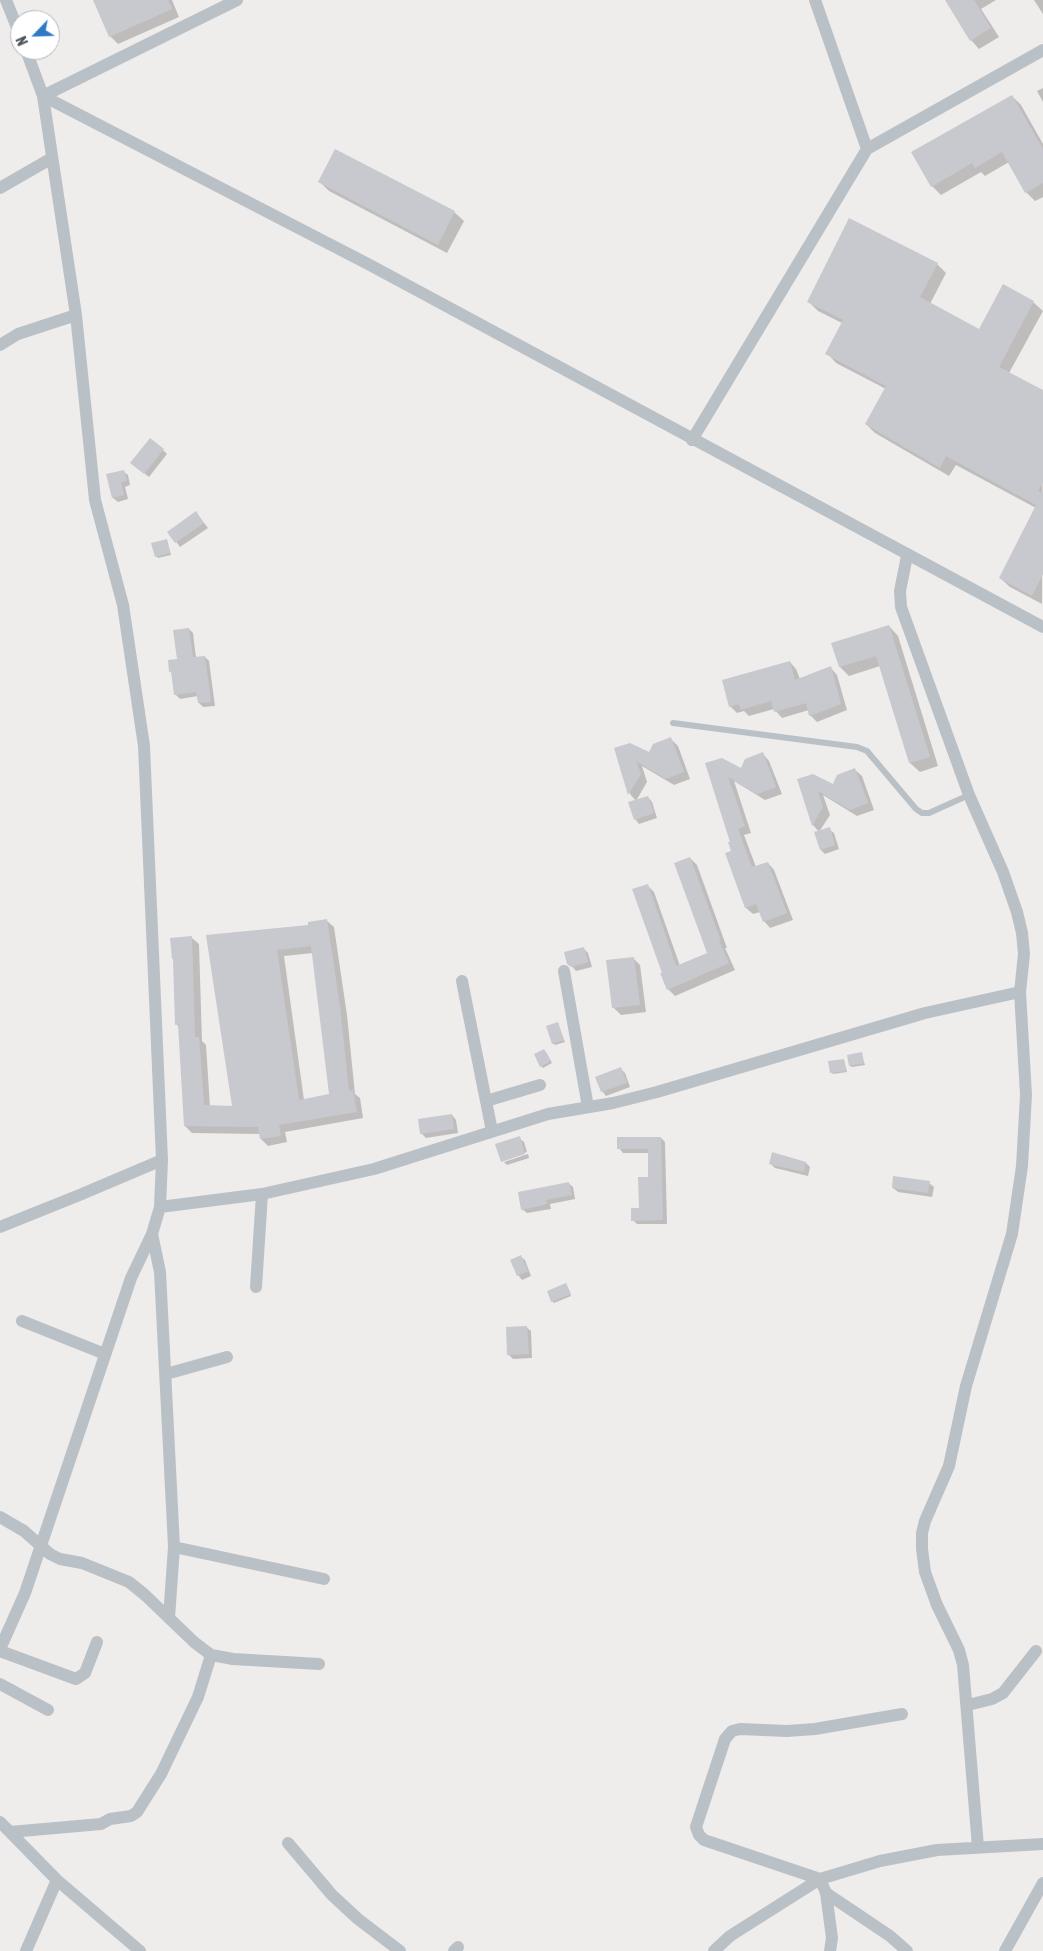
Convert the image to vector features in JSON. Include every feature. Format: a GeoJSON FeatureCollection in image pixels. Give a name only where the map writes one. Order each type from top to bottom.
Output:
{"type":"FeatureCollection","features":[{"type":"Feature","properties":{"kind":"street"},"geometry":{"type":"LineString","coordinates":[[43,96],[237,0]]}},
{"type":"Feature","properties":{"kind":"street"},"geometry":{"type":"LineString","coordinates":[[815,0],[867,149]]}},
{"type":"Feature","properties":{"kind":"street"},"geometry":{"type":"LineString","coordinates":[[692,440],[867,149],[1043,50]]}},
{"type":"Feature","properties":{"kind":"street"},"geometry":{"type":"LineString","coordinates":[[30,60],[43,96],[76,315],[95,500],[123,605],[144,746],[162,1160],[160,1207],[152,1234],[131,1278],[42,1545],[25,1593],[0,1650],[76,1679],[85,1673],[97,1642]]}},
{"type":"Feature","properties":{"kind":"street"},"geometry":{"type":"LineString","coordinates":[[43,96],[368,264],[907,556],[1043,627]]}},
{"type":"Feature","properties":{"kind":"street"},"geometry":{"type":"LineString","coordinates":[[0,188],[52,158]]}},
{"type":"Feature","properties":{"kind":"street"},"geometry":{"type":"LineString","coordinates":[[0,346],[18,334],[76,315]]}},
{"type":"Feature","properties":{"kind":"street"},"geometry":{"type":"LineString","coordinates":[[907,556],[900,592],[901,607],[969,795],[1003,872],[1017,912],[1024,954],[1020,992],[1026,1095],[1022,1166],[1012,1234],[966,1386],[949,1466],[925,1521],[922,1533],[925,1572],[937,1605],[959,1650],[963,1665],[968,1705],[978,1847]]}},
{"type":"Feature","properties":{"kind":"street"},"geometry":{"type":"LineString","coordinates":[[564,971],[588,1107]]}},
{"type":"Feature","properties":{"kind":"street"},"geometry":{"type":"LineString","coordinates":[[462,981],[492,1131]]}},
{"type":"Feature","properties":{"kind":"street"},"geometry":{"type":"LineString","coordinates":[[160,1207],[262,1194],[374,1169],[548,1114],[657,1092],[925,1013],[1020,992]]}},
{"type":"Feature","properties":{"kind":"street"},"geometry":{"type":"LineString","coordinates":[[486,1101],[540,1085]]}},
{"type":"Feature","properties":{"kind":"street"},"geometry":{"type":"LineString","coordinates":[[0,1227],[162,1160]]}},
{"type":"Feature","properties":{"kind":"street"},"geometry":{"type":"LineString","coordinates":[[256,1287],[262,1194]]}},
{"type":"Feature","properties":{"kind":"street"},"geometry":{"type":"LineString","coordinates":[[152,1234],[160,1272],[174,1547],[169,1618]]}},
{"type":"Feature","properties":{"kind":"street"},"geometry":{"type":"LineString","coordinates":[[22,1321],[105,1354]]}},
{"type":"Feature","properties":{"kind":"street"},"geometry":{"type":"LineString","coordinates":[[166,1374],[227,1357]]}},
{"type":"Feature","properties":{"kind":"street"},"geometry":{"type":"LineString","coordinates":[[0,1517],[24,1531],[50,1554],[60,1559],[82,1563],[129,1582],[194,1642],[211,1655],[233,1659],[320,1664]]}},
{"type":"Feature","properties":{"kind":"street"},"geometry":{"type":"LineString","coordinates":[[174,1547],[324,1579]]}},
{"type":"Feature","properties":{"kind":"street"},"geometry":{"type":"LineString","coordinates":[[968,1705],[992,1698],[1003,1692],[1036,1651]]}},
{"type":"Feature","properties":{"kind":"street"},"geometry":{"type":"LineString","coordinates":[[10,1832],[101,1824],[110,1819],[131,1816],[137,1812],[161,1774],[198,1697],[211,1655]]}},
{"type":"Feature","properties":{"kind":"street"},"geometry":{"type":"LineString","coordinates":[[0,1684],[48,1710]]}},
{"type":"Feature","properties":{"kind":"street"},"geometry":{"type":"LineString","coordinates":[[830,1951],[832,1938],[826,1893],[820,1879],[704,1840],[696,1828],[725,1738],[732,1732],[740,1729],[787,1731],[815,1729],[902,1714]]}},
{"type":"Feature","properties":{"kind":"street"},"geometry":{"type":"LineString","coordinates":[[0,1822],[57,1880],[140,1951]]}},
{"type":"Feature","properties":{"kind":"street"},"geometry":{"type":"LineString","coordinates":[[288,1843],[332,1894],[358,1919],[400,1951]]}},
{"type":"Feature","properties":{"kind":"street"},"geometry":{"type":"LineString","coordinates":[[714,1951],[730,1936],[820,1879],[880,1862],[937,1850],[1043,1844]]}},
{"type":"Feature","properties":{"kind":"street"},"geometry":{"type":"LineString","coordinates":[[26,1951],[57,1880]]}},
{"type":"Feature","properties":{"kind":"street"},"geometry":{"type":"LineString","coordinates":[[1005,1951],[1043,1883]]}},
{"type":"Feature","properties":{"kind":"street"},"geometry":{"type":"LineString","coordinates":[[826,1893],[890,1936],[907,1951]]}},
{"type":"Feature","properties":{"kind":"lane"},"geometry":{"type":"LineString","coordinates":[[673,722],[867,751],[916,809],[922,813],[930,813],[969,795]]}},
{"type":"Feature","properties":{"kind":"building"},"geometry":{"type":"Polygon","coordinates":[[[93,0],[168,0],[172,9],[109,37],[93,0]]]}},
{"type":"Feature","properties":{"kind":"building"},"geometry":{"type":"Polygon","coordinates":[[[945,0],[974,0],[991,28],[970,41],[945,0]]]}},
{"type":"Feature","properties":{"kind":"building"},"geometry":{"type":"Polygon","coordinates":[[[1012,95],[1043,149],[1043,183],[1025,193],[1002,152],[975,168],[972,163],[931,187],[911,152],[1012,95]]]}},
{"type":"Feature","properties":{"kind":"building"},"geometry":{"type":"Polygon","coordinates":[[[335,149],[455,211],[438,245],[318,182],[335,149]]]}},
{"type":"Feature","properties":{"kind":"building"},"geometry":{"type":"Polygon","coordinates":[[[849,218],[938,263],[920,297],[979,329],[1003,284],[1034,301],[999,367],[1043,390],[1043,483],[1038,491],[1043,492],[1043,574],[1032,596],[999,578],[1036,505],[946,456],[940,468],[865,424],[886,386],[825,354],[843,320],[807,302],[849,218]]]}},
{"type":"Feature","properties":{"kind":"building"},"geometry":{"type":"Polygon","coordinates":[[[150,438],[164,449],[144,474],[130,463],[150,438]]]}},
{"type":"Feature","properties":{"kind":"building"},"geometry":{"type":"Polygon","coordinates":[[[124,470],[127,481],[121,482],[124,495],[112,498],[106,474],[124,470]]]}},
{"type":"Feature","properties":{"kind":"building"},"geometry":{"type":"Polygon","coordinates":[[[196,511],[204,523],[175,543],[167,532],[196,511]]]}},
{"type":"Feature","properties":{"kind":"building"},"geometry":{"type":"Polygon","coordinates":[[[167,539],[170,553],[155,557],[151,543],[167,539]]]}},
{"type":"Feature","properties":{"kind":"building"},"geometry":{"type":"Polygon","coordinates":[[[889,625],[930,757],[909,763],[876,656],[839,667],[831,643],[889,625]]]}},
{"type":"Feature","properties":{"kind":"building"},"geometry":{"type":"Polygon","coordinates":[[[189,628],[193,657],[205,656],[211,702],[198,703],[196,692],[174,695],[168,660],[177,659],[173,630],[189,628]]]}},
{"type":"Feature","properties":{"kind":"building"},"geometry":{"type":"Polygon","coordinates":[[[790,661],[795,680],[831,666],[841,704],[809,716],[806,703],[774,712],[771,701],[741,710],[739,704],[729,707],[722,680],[790,661]]]}},
{"type":"Feature","properties":{"kind":"building"},"geometry":{"type":"Polygon","coordinates":[[[671,737],[684,772],[666,779],[636,761],[641,774],[628,795],[614,748],[630,743],[649,752],[653,744],[671,737]]]}},
{"type":"Feature","properties":{"kind":"building"},"geometry":{"type":"Polygon","coordinates":[[[763,752],[776,787],[757,794],[728,777],[745,826],[738,829],[752,867],[768,862],[787,913],[763,922],[756,904],[745,908],[725,853],[731,851],[728,842],[730,842],[705,763],[722,758],[741,768],[745,759],[763,752]]]}},
{"type":"Feature","properties":{"kind":"building"},"geometry":{"type":"Polygon","coordinates":[[[855,768],[868,803],[850,810],[818,791],[823,807],[812,826],[797,779],[813,774],[833,784],[837,775],[855,768]]]}},
{"type":"Feature","properties":{"kind":"building"},"geometry":{"type":"Polygon","coordinates":[[[648,796],[654,813],[634,820],[628,802],[648,796]]]}},
{"type":"Feature","properties":{"kind":"building"},"geometry":{"type":"Polygon","coordinates":[[[830,827],[835,845],[820,850],[814,832],[830,827]]]}},
{"type":"Feature","properties":{"kind":"building"},"geometry":{"type":"Polygon","coordinates":[[[690,857],[721,941],[719,941],[729,963],[667,990],[632,889],[648,884],[676,966],[707,953],[674,863],[690,857]]]}},
{"type":"Feature","properties":{"kind":"building"},"geometry":{"type":"Polygon","coordinates":[[[327,919],[340,1007],[349,1091],[353,1090],[357,1112],[279,1125],[281,1136],[260,1139],[258,1127],[184,1126],[178,1024],[175,1025],[173,959],[170,938],[192,936],[195,1037],[199,1037],[204,1105],[232,1106],[206,935],[308,925],[308,922],[327,919]],[[311,946],[277,950],[299,1100],[329,1094],[311,946]]]}},
{"type":"Feature","properties":{"kind":"building"},"geometry":{"type":"Polygon","coordinates":[[[584,947],[588,962],[571,967],[567,964],[564,952],[584,947]]]}},
{"type":"Feature","properties":{"kind":"building"},"geometry":{"type":"Polygon","coordinates":[[[634,957],[640,1005],[612,1008],[606,960],[634,957]]]}},
{"type":"Feature","properties":{"kind":"building"},"geometry":{"type":"Polygon","coordinates":[[[558,1022],[564,1040],[552,1044],[546,1026],[558,1022]]]}},
{"type":"Feature","properties":{"kind":"building"},"geometry":{"type":"Polygon","coordinates":[[[544,1049],[551,1061],[540,1067],[534,1054],[544,1049]]]}},
{"type":"Feature","properties":{"kind":"building"},"geometry":{"type":"Polygon","coordinates":[[[862,1052],[864,1063],[849,1066],[847,1055],[862,1052]]]}},
{"type":"Feature","properties":{"kind":"building"},"geometry":{"type":"Polygon","coordinates":[[[844,1059],[846,1071],[830,1073],[828,1061],[844,1059]]]}},
{"type":"Feature","properties":{"kind":"building"},"geometry":{"type":"Polygon","coordinates":[[[621,1067],[627,1083],[601,1092],[595,1077],[621,1067]]]}},
{"type":"Feature","properties":{"kind":"building"},"geometry":{"type":"Polygon","coordinates":[[[452,1114],[454,1129],[420,1134],[418,1119],[452,1114]]]}},
{"type":"Feature","properties":{"kind":"building"},"geometry":{"type":"Polygon","coordinates":[[[520,1136],[525,1154],[501,1162],[495,1144],[520,1136]]]}},
{"type":"Feature","properties":{"kind":"building"},"geometry":{"type":"Polygon","coordinates":[[[617,1137],[661,1137],[663,1220],[631,1221],[631,1208],[639,1208],[638,1177],[648,1177],[648,1149],[617,1149],[617,1137]]]}},
{"type":"Feature","properties":{"kind":"building"},"geometry":{"type":"Polygon","coordinates":[[[772,1152],[806,1162],[804,1172],[769,1164],[772,1152]]]}},
{"type":"Feature","properties":{"kind":"building"},"geometry":{"type":"Polygon","coordinates":[[[893,1176],[930,1181],[928,1193],[892,1188],[893,1176]]]}},
{"type":"Feature","properties":{"kind":"building"},"geometry":{"type":"Polygon","coordinates":[[[569,1182],[572,1195],[546,1200],[547,1204],[521,1210],[518,1192],[569,1182]]]}},
{"type":"Feature","properties":{"kind":"building"},"geometry":{"type":"Polygon","coordinates":[[[521,1255],[528,1271],[517,1276],[510,1260],[521,1255]]]}},
{"type":"Feature","properties":{"kind":"building"},"geometry":{"type":"Polygon","coordinates":[[[566,1283],[571,1294],[551,1302],[547,1291],[566,1283]]]}},
{"type":"Feature","properties":{"kind":"building"},"geometry":{"type":"Polygon","coordinates":[[[527,1326],[529,1354],[507,1355],[506,1327],[527,1326]]]}}]}
